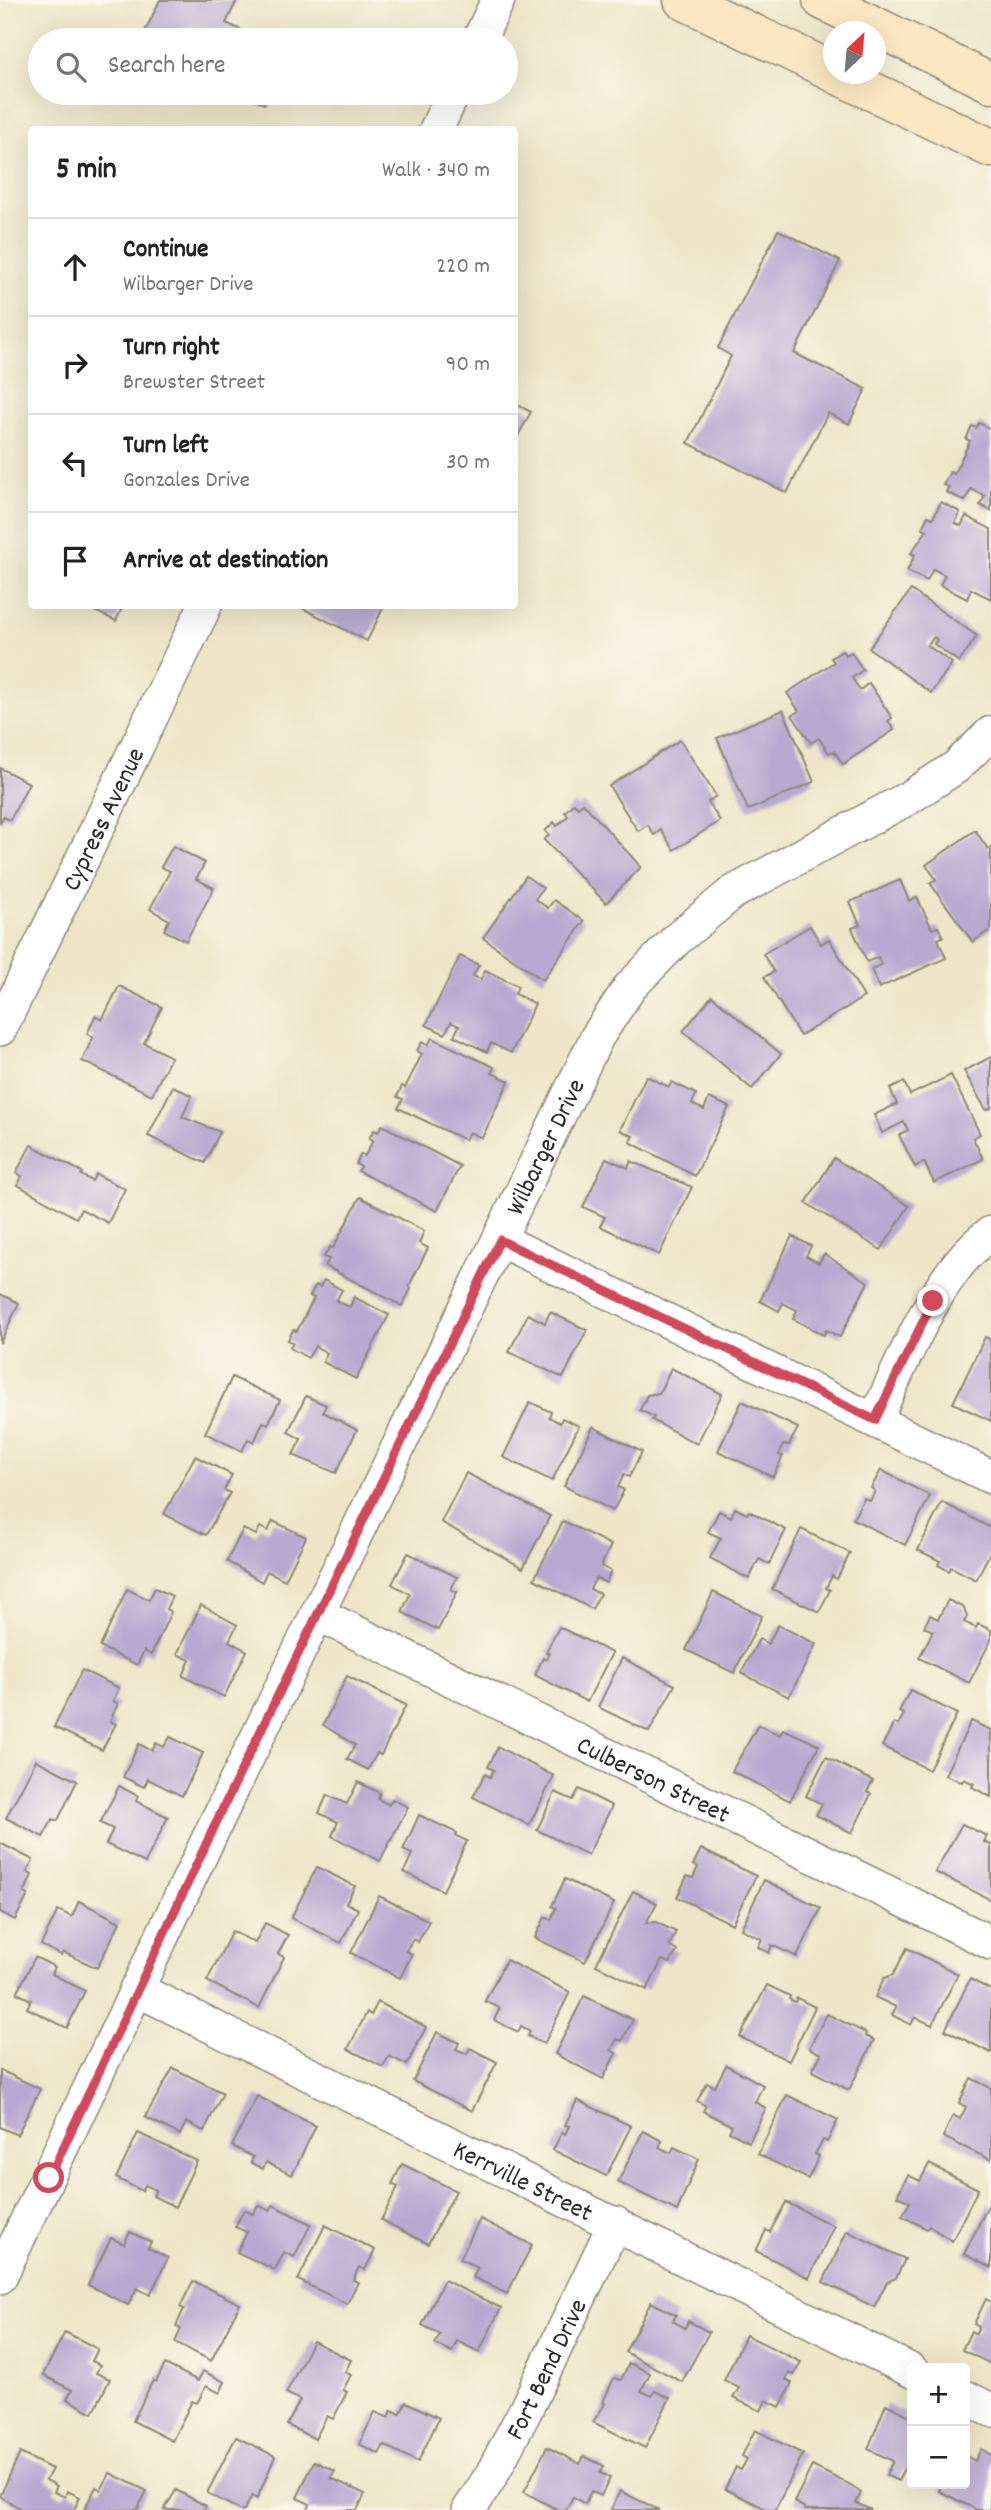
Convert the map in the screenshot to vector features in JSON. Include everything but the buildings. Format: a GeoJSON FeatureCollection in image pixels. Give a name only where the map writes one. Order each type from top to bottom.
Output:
{"type":"FeatureCollection","features":[{"type":"Feature","properties":{"kind":"main road"},"geometry":{"type":"LineString","coordinates":[[683,0],[823,67]]}},
{"type":"Feature","properties":{"kind":"main road"},"geometry":{"type":"LineString","coordinates":[[822,0],[991,83]]}},
{"type":"Feature","properties":{"kind":"main road"},"geometry":{"type":"LineString","coordinates":[[858,84],[991,148]]}},
{"type":"Feature","properties":{"kind":"street"},"geometry":{"type":"LineString","coordinates":[[485,28],[498,0]]}},
{"type":"Feature","properties":{"kind":"street"},"geometry":{"type":"LineString","coordinates":[[438,126],[447,105]]}},
{"type":"Feature","properties":{"kind":"street","name":"Cypress Avenue"},"geometry":{"type":"LineString","coordinates":[[0,1029],[204,609]]}},
{"type":"Feature","properties":{"kind":"street","name":"Wilbarger Drive"},"geometry":{"type":"LineString","coordinates":[[0,2277],[136,1989],[597,1037],[630,987],[677,939],[732,892],[910,797],[956,767],[991,733]]}},
{"type":"Feature","properties":{"kind":"street"},"geometry":{"type":"LineString","coordinates":[[875,1420],[933,1301],[957,1267],[983,1238],[991,1233]]}},
{"type":"Feature","properties":{"kind":"street"},"geometry":{"type":"LineString","coordinates":[[500,1240],[991,1477]]}},
{"type":"Feature","properties":{"kind":"street","name":"Culberson Street"},"geometry":{"type":"LineString","coordinates":[[318,1614],[991,1943]]}},
{"type":"Feature","properties":{"kind":"street","name":"Kerrville Street"},"geometry":{"type":"LineString","coordinates":[[136,1989],[907,2369]]}},
{"type":"Feature","properties":{"kind":"street","name":"Fort Bend Drive"},"geometry":{"type":"LineString","coordinates":[[469,2510],[491,2476],[525,2411],[615,2223]]}},
{"type":"Feature","properties":{"kind":"street"},"geometry":{"type":"LineString","coordinates":[[970,2400],[991,2410]]}},
{"type":"Feature","properties":{"kind":"route"},"geometry":{"type":"LineString","coordinates":[[49,2178],[136,1989],[500,1240],[875,1420],[933,1301]]}}]}
